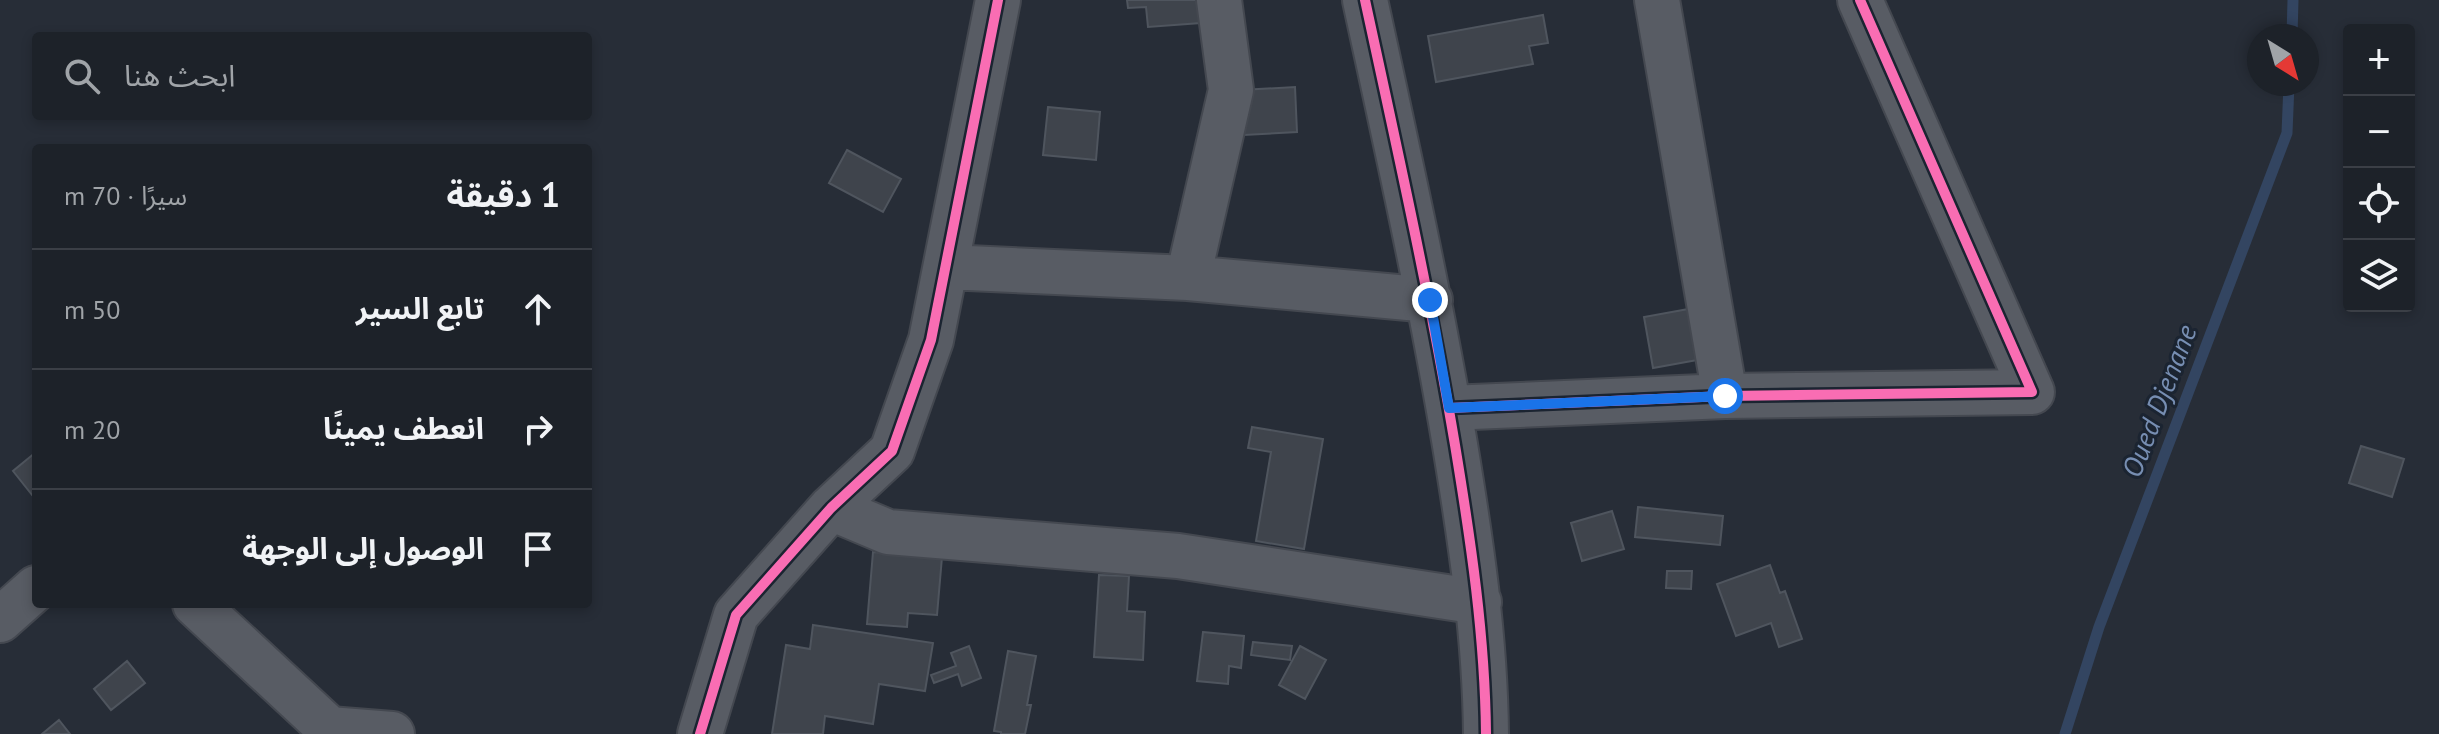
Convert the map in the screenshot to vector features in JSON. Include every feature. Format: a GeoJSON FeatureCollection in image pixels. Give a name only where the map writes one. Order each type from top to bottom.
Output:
{"type":"FeatureCollection","features":[{"type":"Feature","properties":{"kind":"street"},"geometry":{"type":"LineString","coordinates":[[700,734],[736,615],[831,508],[892,451],[931,340],[998,0]]}},
{"type":"Feature","properties":{"kind":"street"},"geometry":{"type":"LineString","coordinates":[[1188,278],[1231,90],[1219,0]]}},
{"type":"Feature","properties":{"kind":"street"},"geometry":{"type":"LineString","coordinates":[[1365,0],[1430,300],[1476,571],[1486,690],[1486,734]]}},
{"type":"Feature","properties":{"kind":"street"},"geometry":{"type":"LineString","coordinates":[[1657,0],[1725,396]]}},
{"type":"Feature","properties":{"kind":"street"},"geometry":{"type":"LineString","coordinates":[[1449,408],[1725,396],[2032,392],[1860,0]]}},
{"type":"Feature","properties":{"kind":"street"},"geometry":{"type":"LineString","coordinates":[[946,267],[1188,278],[1430,300]]}},
{"type":"Feature","properties":{"kind":"street"},"geometry":{"type":"LineString","coordinates":[[831,508],[888,532],[1178,556],[1479,602]]}},
{"type":"Feature","properties":{"kind":"street"},"geometry":{"type":"LineString","coordinates":[[0,620],[32,592]]}},
{"type":"Feature","properties":{"kind":"street"},"geometry":{"type":"LineString","coordinates":[[199,608],[332,732],[392,734]]}},
{"type":"Feature","properties":{"kind":"building"},"geometry":{"type":"Polygon","coordinates":[[[1127,0],[1212,0],[1214,22],[1148,27],[1146,7],[1128,8],[1127,0]]]}},
{"type":"Feature","properties":{"kind":"building"},"geometry":{"type":"Polygon","coordinates":[[[1543,15],[1548,43],[1529,46],[1533,64],[1436,82],[1428,36],[1543,15]]]}},
{"type":"Feature","properties":{"kind":"building"},"geometry":{"type":"Polygon","coordinates":[[[1295,87],[1297,132],[1244,135],[1241,90],[1295,87]]]}},
{"type":"Feature","properties":{"kind":"building"},"geometry":{"type":"Polygon","coordinates":[[[1048,107],[1100,112],[1096,160],[1043,155],[1048,107]]]}},
{"type":"Feature","properties":{"kind":"building"},"geometry":{"type":"Polygon","coordinates":[[[847,150],[901,179],[883,212],[829,183],[847,150]]]}},
{"type":"Feature","properties":{"kind":"building"},"geometry":{"type":"Polygon","coordinates":[[[1705,306],[1714,357],[1653,368],[1644,317],[1705,306]]]}},
{"type":"Feature","properties":{"kind":"building"},"geometry":{"type":"Polygon","coordinates":[[[1252,427],[1323,439],[1304,549],[1256,541],[1271,452],[1248,448],[1252,427]]]}},
{"type":"Feature","properties":{"kind":"building"},"geometry":{"type":"Polygon","coordinates":[[[2361,446],[2404,459],[2392,497],[2349,483],[2361,446]]]}},
{"type":"Feature","properties":{"kind":"building"},"geometry":{"type":"Polygon","coordinates":[[[32,455],[32,495],[13,471],[32,455]]]}},
{"type":"Feature","properties":{"kind":"building"},"geometry":{"type":"Polygon","coordinates":[[[1638,507],[1723,516],[1720,545],[1635,537],[1638,507]]]}},
{"type":"Feature","properties":{"kind":"building"},"geometry":{"type":"Polygon","coordinates":[[[1612,511],[1624,549],[1582,561],[1571,523],[1612,511]]]}},
{"type":"Feature","properties":{"kind":"building"},"geometry":{"type":"Polygon","coordinates":[[[873,552],[942,557],[937,615],[908,613],[907,627],[867,624],[873,552]]]}},
{"type":"Feature","properties":{"kind":"building"},"geometry":{"type":"Polygon","coordinates":[[[1770,565],[1780,593],[1785,591],[1802,639],[1779,647],[1771,623],[1736,636],[1717,584],[1770,565]]]}},
{"type":"Feature","properties":{"kind":"building"},"geometry":{"type":"Polygon","coordinates":[[[1667,571],[1692,571],[1691,589],[1666,588],[1667,571]]]}},
{"type":"Feature","properties":{"kind":"building"},"geometry":{"type":"Polygon","coordinates":[[[1099,575],[1129,576],[1127,611],[1145,612],[1143,660],[1094,657],[1099,575]]]}},
{"type":"Feature","properties":{"kind":"building"},"geometry":{"type":"Polygon","coordinates":[[[813,625],[933,643],[925,691],[879,684],[873,724],[825,716],[823,734],[772,734],[786,645],[810,649],[813,625]]]}},
{"type":"Feature","properties":{"kind":"building"},"geometry":{"type":"Polygon","coordinates":[[[1203,632],[1244,636],[1241,668],[1229,666],[1228,684],[1197,681],[1203,632]]]}},
{"type":"Feature","properties":{"kind":"building"},"geometry":{"type":"Polygon","coordinates":[[[1253,642],[1292,646],[1290,660],[1251,655],[1253,642]]]}},
{"type":"Feature","properties":{"kind":"building"},"geometry":{"type":"Polygon","coordinates":[[[969,646],[981,678],[962,686],[958,674],[934,683],[931,675],[956,666],[951,653],[969,646]]]}},
{"type":"Feature","properties":{"kind":"building"},"geometry":{"type":"Polygon","coordinates":[[[1300,646],[1326,660],[1305,699],[1279,685],[1300,646]]]}},
{"type":"Feature","properties":{"kind":"building"},"geometry":{"type":"Polygon","coordinates":[[[1008,651],[1036,656],[1025,734],[994,731],[1008,651]]]}},
{"type":"Feature","properties":{"kind":"building"},"geometry":{"type":"Polygon","coordinates":[[[127,661],[145,683],[111,710],[94,689],[127,661]]]}},
{"type":"Feature","properties":{"kind":"building"},"geometry":{"type":"Polygon","coordinates":[[[59,720],[70,734],[42,734],[59,720]]]}},
{"type":"Feature","properties":{"kind":"waterway","name":"Oued Djenane"},"geometry":{"type":"LineString","coordinates":[[2292,24],[2293,0]]}},
{"type":"Feature","properties":{"kind":"waterway","name":"Oued Djenane"},"geometry":{"type":"LineString","coordinates":[[2065,734],[2099,627],[2287,133],[2289,96]]}},
{"type":"Feature","properties":{"kind":"cycle path"},"geometry":{"type":"LineString","coordinates":[[700,734],[736,615],[831,508],[892,451],[931,340],[998,0]]}},
{"type":"Feature","properties":{"kind":"cycle path"},"geometry":{"type":"LineString","coordinates":[[1365,0],[1424,278],[1455,445],[1476,589],[1486,734]]}},
{"type":"Feature","properties":{"kind":"cycle path"},"geometry":{"type":"LineString","coordinates":[[1449,408],[1725,396],[2032,392],[1860,0]]}},
{"type":"Feature","properties":{"kind":"route"},"geometry":{"type":"LineString","coordinates":[[1430,300],[1449,408],[1725,396]]}}]}
